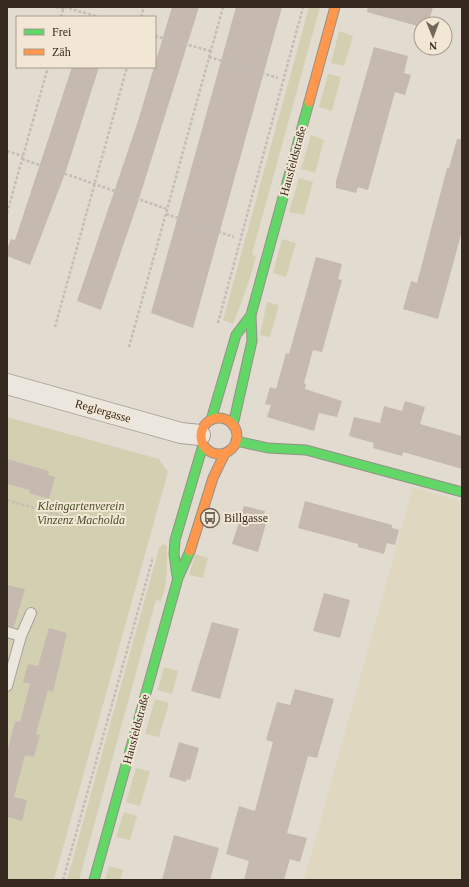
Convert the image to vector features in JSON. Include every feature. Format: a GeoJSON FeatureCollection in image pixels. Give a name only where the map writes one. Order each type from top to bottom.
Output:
{"type":"FeatureCollection","features":[{"type":"Feature","properties":{"kind":"street","name":"Hausfeldstraße"},"geometry":{"type":"LineString","coordinates":[[232,424],[252,341],[251,315],[335,7]]}},
{"type":"Feature","properties":{"kind":"street","name":"Hausfeldstraße"},"geometry":{"type":"LineString","coordinates":[[178,578],[174,554],[175,540],[205,433],[236,335],[251,315]]}},
{"type":"Feature","properties":{"kind":"street","name":"Reglergasse"},"geometry":{"type":"LineString","coordinates":[[7,384],[181,433],[205,433]]}},
{"type":"Feature","properties":{"kind":"street"},"geometry":{"type":"LineString","coordinates":[[223,419],[232,424],[237,433],[236,441],[232,448],[225,453],[212,453],[205,433],[223,419]]}},
{"type":"Feature","properties":{"kind":"street"},"geometry":{"type":"LineString","coordinates":[[236,441],[268,448],[306,450],[462,492]]}},
{"type":"Feature","properties":{"kind":"street","name":"Hausfeldstraße"},"geometry":{"type":"LineString","coordinates":[[94,880],[178,578],[190,550],[213,478],[225,453]]}},
{"type":"Feature","properties":{"kind":"lane"},"geometry":{"type":"LineString","coordinates":[[7,686],[21,636],[31,613]]}},
{"type":"Feature","properties":{"kind":"lane"},"geometry":{"type":"LineString","coordinates":[[7,632],[21,636]]}},
{"type":"Feature","properties":{"kind":"path"},"geometry":{"type":"LineString","coordinates":[[56,7],[94,16]]}},
{"type":"Feature","properties":{"kind":"path"},"geometry":{"type":"LineString","coordinates":[[129,347],[223,7]]}},
{"type":"Feature","properties":{"kind":"path"},"geometry":{"type":"LineString","coordinates":[[216,329],[303,7]]}},
{"type":"Feature","properties":{"kind":"path"},"geometry":{"type":"LineString","coordinates":[[156,36],[211,52]]}},
{"type":"Feature","properties":{"kind":"path"},"geometry":{"type":"LineString","coordinates":[[209,57],[278,78]]}},
{"type":"Feature","properties":{"kind":"path"},"geometry":{"type":"LineString","coordinates":[[7,213],[48,68]]}},
{"type":"Feature","properties":{"kind":"path"},"geometry":{"type":"LineString","coordinates":[[55,327],[127,68]]}},
{"type":"Feature","properties":{"kind":"path"},"geometry":{"type":"LineString","coordinates":[[7,151],[22,158],[167,209]]}},
{"type":"Feature","properties":{"kind":"path"},"geometry":{"type":"LineString","coordinates":[[166,214],[234,237]]}},
{"type":"Feature","properties":{"kind":"path"},"geometry":{"type":"LineString","coordinates":[[7,500],[76,520]]}},
{"type":"Feature","properties":{"kind":"path"},"geometry":{"type":"LineString","coordinates":[[63,880],[155,550]]}},
{"type":"Feature","properties":{"kind":"shaded area"},"geometry":{"type":"Polygon","coordinates":[[[413,487],[462,502],[462,880],[304,880],[413,487]]]}},
{"type":"Feature","properties":{"kind":"green space"},"geometry":{"type":"Polygon","coordinates":[[[309,7],[320,7],[252,254],[256,257],[246,290],[233,324],[223,320],[309,7]]]}},
{"type":"Feature","properties":{"kind":"green space"},"geometry":{"type":"Polygon","coordinates":[[[339,31],[353,36],[344,66],[331,63],[339,31]]]}},
{"type":"Feature","properties":{"kind":"green space"},"geometry":{"type":"Polygon","coordinates":[[[328,74],[341,77],[332,111],[319,107],[328,74]]]}},
{"type":"Feature","properties":{"kind":"green space"},"geometry":{"type":"Polygon","coordinates":[[[311,135],[324,140],[315,173],[301,169],[311,135]]]}},
{"type":"Feature","properties":{"kind":"green space"},"geometry":{"type":"Polygon","coordinates":[[[299,178],[313,182],[304,215],[289,212],[299,178]]]}},
{"type":"Feature","properties":{"kind":"green space"},"geometry":{"type":"Polygon","coordinates":[[[282,239],[296,243],[286,277],[273,273],[282,239]]]}},
{"type":"Feature","properties":{"kind":"green space"},"geometry":{"type":"Polygon","coordinates":[[[267,302],[279,305],[270,337],[260,335],[267,302]]]}},
{"type":"Feature","properties":{"kind":"green space","name":"Kleingartenverein Vinzenz Macholda"},"geometry":{"type":"Polygon","coordinates":[[[7,417],[159,459],[168,472],[54,880],[7,880],[7,417]]]}},
{"type":"Feature","properties":{"kind":"green space"},"geometry":{"type":"Polygon","coordinates":[[[163,544],[167,546],[167,574],[161,601],[156,600],[79,880],[67,880],[159,548],[163,544]]]}},
{"type":"Feature","properties":{"kind":"green space"},"geometry":{"type":"Polygon","coordinates":[[[195,554],[208,558],[203,578],[189,575],[195,554]]]}},
{"type":"Feature","properties":{"kind":"green space"},"geometry":{"type":"Polygon","coordinates":[[[164,667],[178,671],[172,694],[158,690],[164,667]]]}},
{"type":"Feature","properties":{"kind":"green space"},"geometry":{"type":"Polygon","coordinates":[[[155,699],[169,703],[159,737],[145,734],[155,699]]]}},
{"type":"Feature","properties":{"kind":"green space"},"geometry":{"type":"Polygon","coordinates":[[[136,768],[150,771],[140,806],[126,802],[136,768]]]}},
{"type":"Feature","properties":{"kind":"green space"},"geometry":{"type":"Polygon","coordinates":[[[124,812],[137,816],[130,840],[116,837],[124,812]]]}},
{"type":"Feature","properties":{"kind":"green space"},"geometry":{"type":"Polygon","coordinates":[[[109,866],[123,870],[120,880],[105,880],[109,866]]]}},
{"type":"Feature","properties":{"kind":"building"},"geometry":{"type":"Polygon","coordinates":[[[172,7],[199,7],[138,202],[101,310],[77,301],[138,121],[154,68],[156,68],[156,61],[172,7]]]}},
{"type":"Feature","properties":{"kind":"building"},"geometry":{"type":"Polygon","coordinates":[[[236,7],[282,7],[193,328],[151,313],[236,7]]]}},
{"type":"Feature","properties":{"kind":"building"},"geometry":{"type":"Polygon","coordinates":[[[368,7],[433,7],[430,16],[413,16],[413,25],[367,12],[368,7]]]}},
{"type":"Feature","properties":{"kind":"building"},"geometry":{"type":"Polygon","coordinates":[[[374,47],[408,56],[404,73],[411,75],[405,95],[395,92],[368,190],[358,187],[356,193],[336,188],[336,181],[374,47]]]}},
{"type":"Feature","properties":{"kind":"building"},"geometry":{"type":"Polygon","coordinates":[[[72,68],[99,68],[66,171],[30,265],[7,256],[7,249],[11,239],[15,240],[72,68]]]}},
{"type":"Feature","properties":{"kind":"building"},"geometry":{"type":"Polygon","coordinates":[[[457,139],[462,139],[462,231],[438,319],[403,309],[411,281],[417,283],[447,168],[449,168],[457,139]]]}},
{"type":"Feature","properties":{"kind":"building"},"geometry":{"type":"Polygon","coordinates":[[[316,257],[342,264],[338,279],[342,280],[322,352],[313,350],[304,383],[306,384],[305,389],[342,401],[337,417],[319,413],[314,431],[267,417],[271,405],[265,404],[270,387],[276,389],[286,353],[289,354],[316,257]]]}},
{"type":"Feature","properties":{"kind":"building"},"geometry":{"type":"Polygon","coordinates":[[[405,401],[425,407],[420,424],[462,436],[462,469],[403,452],[402,456],[373,448],[374,443],[349,436],[354,417],[380,423],[384,406],[402,411],[405,401]]]}},
{"type":"Feature","properties":{"kind":"building"},"geometry":{"type":"Polygon","coordinates":[[[7,459],[49,471],[48,475],[55,477],[49,499],[29,493],[30,490],[7,484],[7,459]]]}},
{"type":"Feature","properties":{"kind":"building"},"geometry":{"type":"Polygon","coordinates":[[[305,501],[392,525],[392,528],[399,530],[395,545],[387,543],[384,554],[358,547],[358,544],[298,528],[305,501]]]}},
{"type":"Feature","properties":{"kind":"building"},"geometry":{"type":"Polygon","coordinates":[[[244,506],[265,511],[263,519],[267,520],[258,552],[232,544],[244,506]]]}},
{"type":"Feature","properties":{"kind":"building"},"geometry":{"type":"Polygon","coordinates":[[[7,585],[25,589],[14,627],[7,626],[7,585]]]}},
{"type":"Feature","properties":{"kind":"building"},"geometry":{"type":"Polygon","coordinates":[[[324,593],[350,600],[340,638],[313,631],[324,593]]]}},
{"type":"Feature","properties":{"kind":"building"},"geometry":{"type":"Polygon","coordinates":[[[212,622],[239,629],[220,699],[191,691],[212,622]]]}},
{"type":"Feature","properties":{"kind":"building"},"geometry":{"type":"Polygon","coordinates":[[[49,628],[67,633],[53,692],[48,690],[36,734],[40,735],[34,757],[25,755],[14,797],[27,800],[22,821],[7,817],[7,753],[15,721],[20,722],[30,684],[23,682],[28,664],[38,666],[49,628]]]}},
{"type":"Feature","properties":{"kind":"building"},"geometry":{"type":"Polygon","coordinates":[[[295,689],[334,699],[317,758],[308,756],[287,833],[307,838],[300,862],[290,859],[284,880],[244,880],[249,861],[226,854],[239,806],[255,811],[273,742],[266,740],[277,702],[290,705],[295,689]]]}},
{"type":"Feature","properties":{"kind":"building"},"geometry":{"type":"Polygon","coordinates":[[[179,742],[199,748],[190,780],[187,779],[186,782],[169,777],[179,742]]]}},
{"type":"Feature","properties":{"kind":"building"},"geometry":{"type":"Polygon","coordinates":[[[174,835],[219,848],[210,880],[162,880],[174,835]]]}},
{"type":"Feature","properties":{"kind":"traffic: fast"},"geometry":{"type":"LineString","coordinates":[[233,425],[252,341],[251,315],[309,102]]}},
{"type":"Feature","properties":{"kind":"traffic: fast"},"geometry":{"type":"LineString","coordinates":[[211,420],[236,335],[251,315]]}},
{"type":"Feature","properties":{"kind":"traffic: fast"},"geometry":{"type":"LineString","coordinates":[[236,441],[268,448],[306,450],[462,492]]}},
{"type":"Feature","properties":{"kind":"traffic: fast"},"geometry":{"type":"LineString","coordinates":[[177,576],[174,554],[175,540],[203,445]]}},
{"type":"Feature","properties":{"kind":"traffic: fast"},"geometry":{"type":"LineString","coordinates":[[94,880],[178,578],[190,551]]}},
{"type":"Feature","properties":{"kind":"traffic: slow"},"geometry":{"type":"LineString","coordinates":[[309,102],[335,7]]}},
{"type":"Feature","properties":{"kind":"traffic: slow"},"geometry":{"type":"LineString","coordinates":[[223,418],[232,423],[236,429],[237,436],[236,443],[232,449],[223,454],[215,454],[206,449],[202,443],[201,432],[206,423],[212,419],[223,418]]}},
{"type":"Feature","properties":{"kind":"traffic: slow"},"geometry":{"type":"LineString","coordinates":[[190,551],[213,478],[225,453]]}},
{"type":"Feature","properties":{"kind":"place","name":"Billgasse"},"geometry":{"type":"Point","coordinates":[210,518]}}]}
